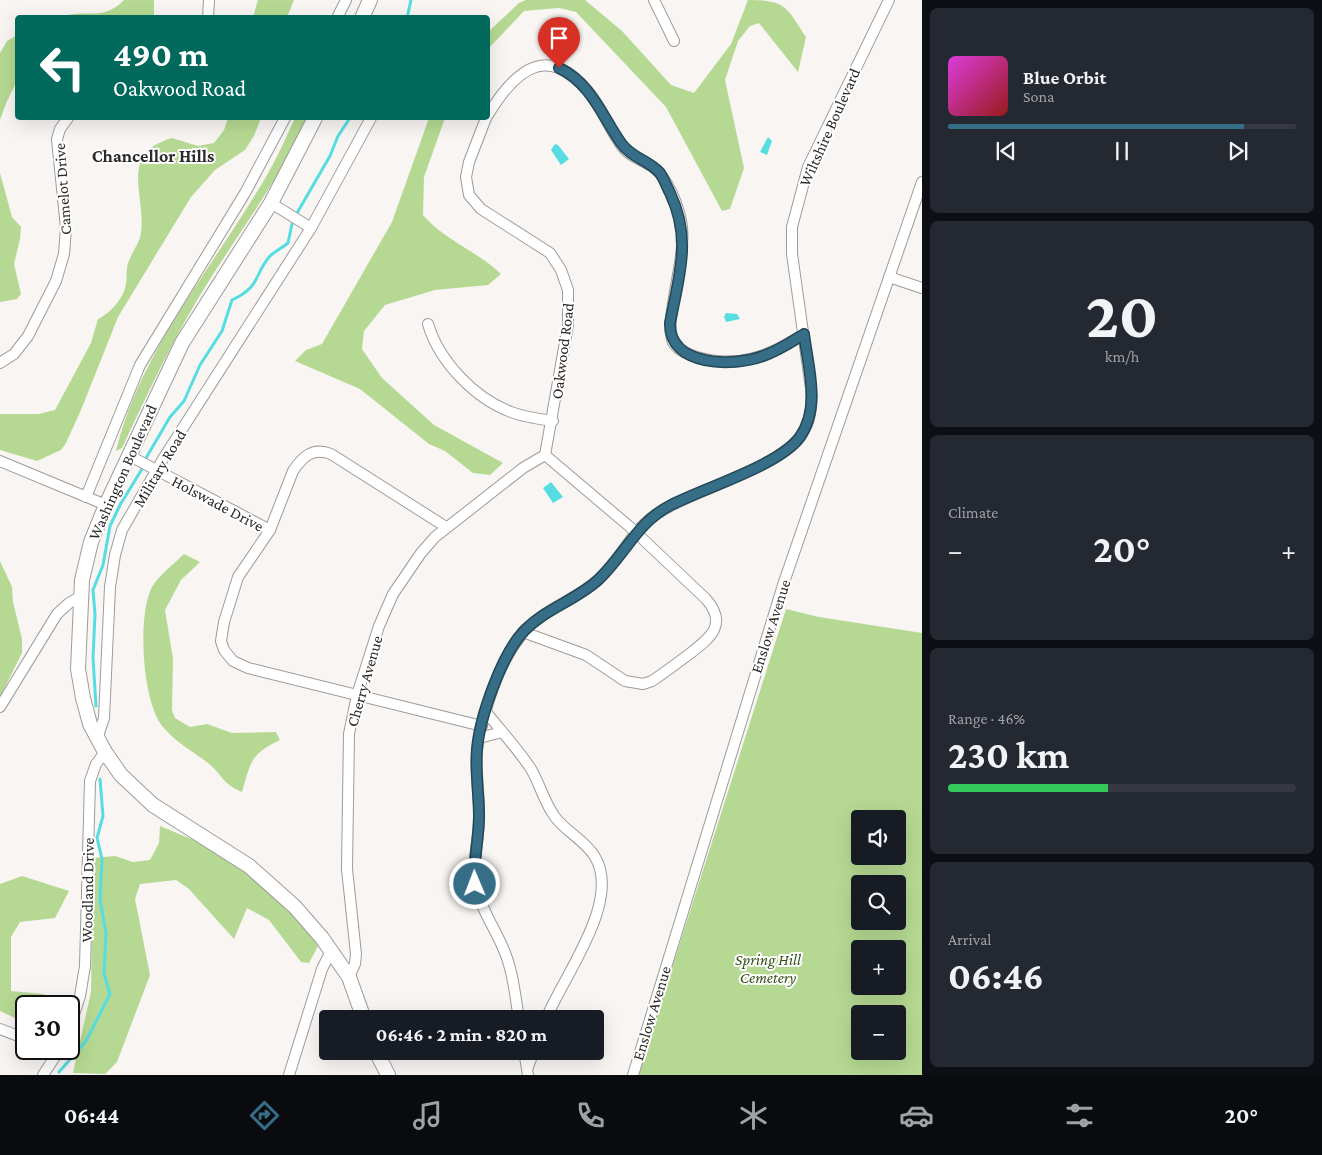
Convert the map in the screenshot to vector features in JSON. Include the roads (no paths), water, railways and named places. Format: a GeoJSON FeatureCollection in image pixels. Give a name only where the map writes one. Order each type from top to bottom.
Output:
{"type":"FeatureCollection","features":[{"type":"Feature","properties":{"kind":"street"},"geometry":{"type":"LineString","coordinates":[[208,15],[209,0]]}},
{"type":"Feature","properties":{"kind":"street"},"geometry":{"type":"LineString","coordinates":[[338,15],[346,0]]}},
{"type":"Feature","properties":{"kind":"street"},"geometry":{"type":"LineString","coordinates":[[363,15],[370,0]]}},
{"type":"Feature","properties":{"kind":"street"},"geometry":{"type":"LineString","coordinates":[[654,0],[674,41]]}},
{"type":"Feature","properties":{"kind":"street","name":"Wiltshire Boulevard"},"geometry":{"type":"LineString","coordinates":[[517,1010],[508,961],[485,913],[475,884],[474,870],[479,818],[476,770],[478,738],[504,660],[523,632],[542,615],[591,587],[610,568],[635,533],[661,510],[777,457],[800,437],[810,417],[812,404],[791,239],[795,212],[811,161],[889,0]]}},
{"type":"Feature","properties":{"kind":"street","name":"Oakwood Road"},"geometry":{"type":"LineString","coordinates":[[490,111],[524,71],[540,65],[559,68],[572,76],[590,94],[626,150],[660,173],[676,206],[683,234],[681,265],[670,323],[671,339],[678,348],[700,358],[733,362],[763,356],[804,334]]}},
{"type":"Feature","properties":{"kind":"street","name":"Camelot Drive"},"geometry":{"type":"LineString","coordinates":[[0,363],[21,346],[61,267],[66,228],[57,139],[60,129],[67,120]]}},
{"type":"Feature","properties":{"kind":"street","name":"Washington Boulevard"},"geometry":{"type":"LineString","coordinates":[[86,497],[140,365],[241,200],[284,120]]}},
{"type":"Feature","properties":{"kind":"street","name":"Washington Boulevard"},"geometry":{"type":"LineString","coordinates":[[314,120],[271,203],[182,343],[106,505],[86,559],[80,597],[80,684],[90,724],[97,739],[131,786],[153,805],[241,861],[279,891],[311,924],[349,977],[361,1010]]}},
{"type":"Feature","properties":{"kind":"street","name":"Military Road"},"geometry":{"type":"LineString","coordinates":[[97,739],[104,718],[110,596],[115,555],[126,522],[311,228],[370,120]]}},
{"type":"Feature","properties":{"kind":"street","name":"Oakwood Road"},"geometry":{"type":"LineString","coordinates":[[485,120],[469,162],[466,177],[469,195],[481,209],[550,254],[561,270],[568,290],[568,324],[546,456]]}},
{"type":"Feature","properties":{"kind":"street","name":"Enslow Avenue"},"geometry":{"type":"LineString","coordinates":[[632,1075],[782,585],[922,182]]}},
{"type":"Feature","properties":{"kind":"street"},"geometry":{"type":"LineString","coordinates":[[271,203],[311,228]]}},
{"type":"Feature","properties":{"kind":"street"},"geometry":{"type":"LineString","coordinates":[[889,277],[922,288]]}},
{"type":"Feature","properties":{"kind":"street"},"geometry":{"type":"LineString","coordinates":[[428,324],[434,339],[449,361],[463,379],[482,396],[513,413],[553,421]]}},
{"type":"Feature","properties":{"kind":"street"},"geometry":{"type":"LineString","coordinates":[[270,530],[293,471],[305,456],[318,451],[338,457],[446,527]]}},
{"type":"Feature","properties":{"kind":"street","name":"Holswade Drive"},"geometry":{"type":"LineString","coordinates":[[128,455],[270,530],[244,567],[233,590],[222,632],[224,650],[228,656],[240,665],[482,726]]}},
{"type":"Feature","properties":{"kind":"street"},"geometry":{"type":"LineString","coordinates":[[523,632],[586,655],[634,684],[652,681],[708,640],[716,627],[717,619],[712,606],[635,533],[546,456]]}},
{"type":"Feature","properties":{"kind":"street","name":"Cherry Avenue"},"geometry":{"type":"LineString","coordinates":[[349,977],[355,964],[356,954],[347,883],[348,748],[351,720],[379,626],[393,594],[421,553],[446,527],[523,468],[546,456]]}},
{"type":"Feature","properties":{"kind":"street"},"geometry":{"type":"LineString","coordinates":[[0,461],[106,505]]}},
{"type":"Feature","properties":{"kind":"street"},"geometry":{"type":"LineString","coordinates":[[0,707],[57,614],[69,603],[80,597]]}},
{"type":"Feature","properties":{"kind":"street"},"geometry":{"type":"LineString","coordinates":[[486,712],[531,770],[556,818],[595,856],[602,874],[602,893],[584,945],[551,1010]]}},
{"type":"Feature","properties":{"kind":"street"},"geometry":{"type":"LineString","coordinates":[[478,738],[502,732]]}},
{"type":"Feature","properties":{"kind":"street","name":"Woodland Drive"},"geometry":{"type":"LineString","coordinates":[[80,996],[85,966],[90,781],[96,764],[105,752]]}},
{"type":"Feature","properties":{"kind":"street"},"geometry":{"type":"LineString","coordinates":[[289,1075],[322,969],[331,951]]}},
{"type":"Feature","properties":{"kind":"street"},"geometry":{"type":"LineString","coordinates":[[0,1029],[15,1035]]}},
{"type":"Feature","properties":{"kind":"street"},"geometry":{"type":"LineString","coordinates":[[43,1075],[50,1060]]}},
{"type":"Feature","properties":{"kind":"street"},"geometry":{"type":"LineString","coordinates":[[380,1060],[388,1075]]}},
{"type":"Feature","properties":{"kind":"water"},"geometry":{"type":"Polygon","coordinates":[[[768,137],[772,141],[767,155],[760,152],[768,137]]]}},
{"type":"Feature","properties":{"kind":"water"},"geometry":{"type":"Polygon","coordinates":[[[555,144],[558,145],[569,159],[561,165],[551,150],[555,144]]]}},
{"type":"Feature","properties":{"kind":"water"},"geometry":{"type":"Polygon","coordinates":[[[726,313],[737,314],[740,319],[726,322],[724,317],[726,313]]]}},
{"type":"Feature","properties":{"kind":"water"},"geometry":{"type":"Polygon","coordinates":[[[551,482],[563,497],[553,503],[543,488],[551,482]]]}},
{"type":"Feature","properties":{"kind":"waterway"},"geometry":{"type":"LineString","coordinates":[[408,15],[411,0]]}},
{"type":"Feature","properties":{"kind":"waterway"},"geometry":{"type":"LineString","coordinates":[[297,213],[330,156],[338,136],[349,120]]}},
{"type":"Feature","properties":{"kind":"waterway"},"geometry":{"type":"LineString","coordinates":[[146,458],[170,417],[184,401],[200,365],[222,331],[232,300],[249,289],[265,262],[271,255],[288,243],[292,224]]}},
{"type":"Feature","properties":{"kind":"waterway"},"geometry":{"type":"LineString","coordinates":[[96,706],[93,658],[95,614],[93,590],[103,565],[110,526],[120,505],[142,469]]}},
{"type":"Feature","properties":{"kind":"waterway"},"geometry":{"type":"LineString","coordinates":[[59,1072],[86,1041],[110,994],[104,974],[106,933],[100,900],[102,859],[97,838],[103,816],[100,779]]}},
{"type":"Feature","properties":{"kind":"district","name":"Chancellor Hills"},"geometry":{"type":"Point","coordinates":[153,156]}},
{"type":"Feature","properties":{"kind":"park label","name":"Spring Hill Cemetery"},"geometry":{"type":"Point","coordinates":[768,968]}}]}
